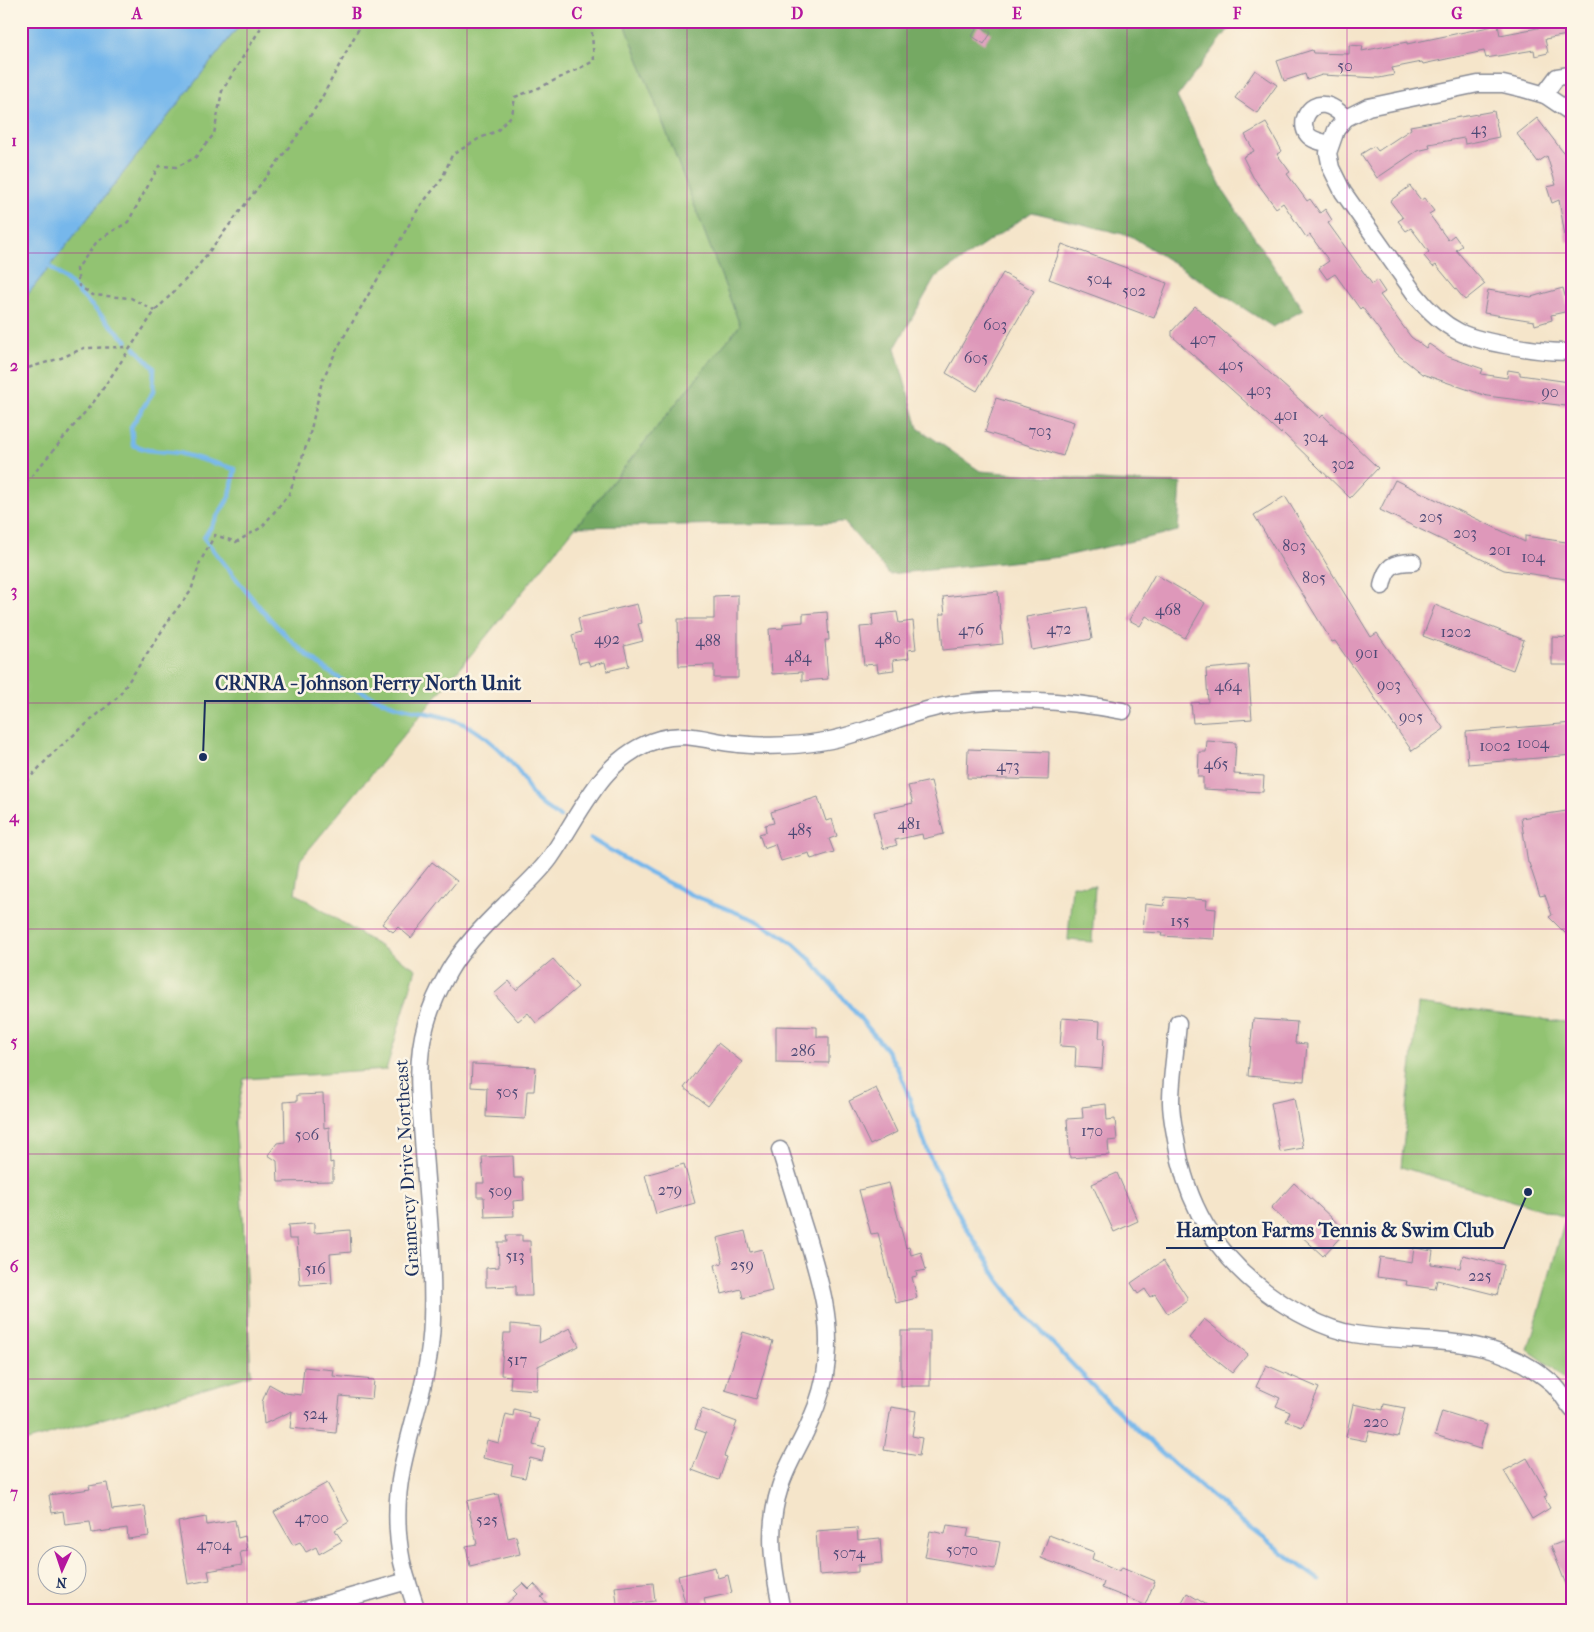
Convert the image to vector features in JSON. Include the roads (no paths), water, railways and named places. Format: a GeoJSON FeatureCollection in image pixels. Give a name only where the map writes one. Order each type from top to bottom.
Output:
{"type":"FeatureCollection","features":[{"type":"Feature","properties":{"kind":"street"},"geometry":{"type":"LineString","coordinates":[[1545,95],[1557,77],[1573,76]]}},
{"type":"Feature","properties":{"kind":"street"},"geometry":{"type":"LineString","coordinates":[[1573,114],[1545,95],[1524,88],[1503,84],[1478,84],[1368,108],[1346,118],[1336,130],[1328,153],[1331,168],[1343,192],[1415,294],[1439,320],[1459,332],[1480,340],[1564,353],[1573,351]]}},
{"type":"Feature","properties":{"kind":"street"},"geometry":{"type":"LineString","coordinates":[[1330,144],[1308,135],[1304,125],[1305,117],[1317,105],[1326,105],[1346,118]]}},
{"type":"Feature","properties":{"kind":"street"},"geometry":{"type":"LineString","coordinates":[[1382,586],[1386,572],[1392,566],[1399,562],[1413,562]]}},
{"type":"Feature","properties":{"kind":"street","name":"Gramercy Drive Northeast"},"geometry":{"type":"LineString","coordinates":[[417,1611],[402,1562],[398,1517],[402,1470],[422,1393],[432,1337],[432,1279],[419,1073],[425,1026],[448,972],[461,954],[489,921],[537,874],[550,858],[598,783],[613,766],[634,750],[658,739],[698,736],[736,744],[768,746],[804,744],[829,740],[940,707],[981,701],[1015,700],[1104,707],[1122,711]]}},
{"type":"Feature","properties":{"kind":"street"},"geometry":{"type":"LineString","coordinates":[[1178,1023],[1171,1103],[1184,1178],[1192,1200],[1215,1241],[1231,1262],[1250,1280],[1289,1308],[1330,1326],[1351,1333],[1373,1336],[1476,1345],[1517,1360],[1554,1384],[1573,1410]]}},
{"type":"Feature","properties":{"kind":"street"},"geometry":{"type":"LineString","coordinates":[[780,1150],[824,1298],[828,1342],[824,1381],[818,1402],[810,1423],[787,1469],[774,1510],[771,1547],[782,1611]]}},
{"type":"Feature","properties":{"kind":"street"},"geometry":{"type":"LineString","coordinates":[[302,1611],[408,1581]]}},
{"type":"Feature","properties":{"kind":"water"},"geometry":{"type":"Polygon","coordinates":[[[31,21],[243,21],[21,303],[21,35],[31,21]]]}},
{"type":"Feature","properties":{"kind":"waterway"},"geometry":{"type":"LineString","coordinates":[[47,264],[68,282],[127,341]]}},
{"type":"Feature","properties":{"kind":"waterway"},"geometry":{"type":"LineString","coordinates":[[135,348],[154,368],[153,392],[131,427],[133,445],[148,450],[179,453],[235,469],[230,496],[204,538],[274,624],[315,661],[361,691],[395,706],[441,716],[480,733],[515,766],[536,799],[560,817]]}},
{"type":"Feature","properties":{"kind":"waterway"},"geometry":{"type":"LineString","coordinates":[[591,839],[649,873],[690,894],[755,920],[794,944],[811,960],[886,1049],[898,1069],[907,1091],[930,1157],[961,1219],[998,1279],[1026,1315],[1106,1400],[1174,1464],[1245,1524],[1319,1580]]}},
{"type":"Feature","properties":{"kind":"place","name":"CRNRA - Johnson Ferry North Unit"},"geometry":{"type":"Point","coordinates":[203,757]}},
{"type":"Feature","properties":{"kind":"place","name":"Hampton Farms Tennis & Swim Club"},"geometry":{"type":"Point","coordinates":[1528,1192]}}]}
